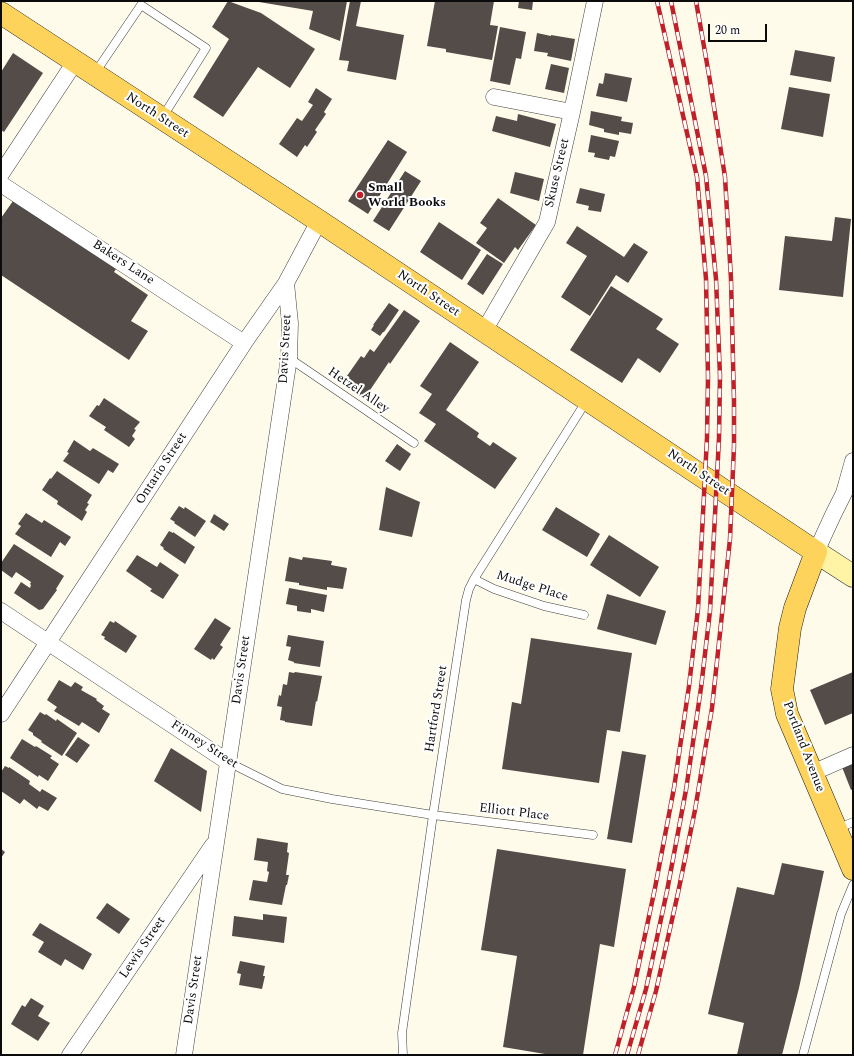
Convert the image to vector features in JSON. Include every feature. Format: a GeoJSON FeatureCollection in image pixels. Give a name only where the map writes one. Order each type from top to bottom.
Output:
{"type":"FeatureCollection","features":[{"type":"Feature","properties":{"kind":"main road","name":"North Street"},"geometry":{"type":"LineString","coordinates":[[1,13],[318,221],[816,552]]}},
{"type":"Feature","properties":{"kind":"main road","name":"Portland Avenue"},"geometry":{"type":"LineString","coordinates":[[816,552],[795,608],[790,628],[782,689],[787,714],[812,773],[845,825],[853,869]]}},
{"type":"Feature","properties":{"kind":"street","name":"Skuse Street"},"geometry":{"type":"LineString","coordinates":[[484,331],[547,222],[595,1]]}},
{"type":"Feature","properties":{"kind":"street"},"geometry":{"type":"LineString","coordinates":[[1,174],[75,62]]}},
{"type":"Feature","properties":{"kind":"street"},"geometry":{"type":"LineString","coordinates":[[494,97],[572,112]]}},
{"type":"Feature","properties":{"kind":"street","name":"Bakers Lane"},"geometry":{"type":"LineString","coordinates":[[1,184],[244,343]]}},
{"type":"Feature","properties":{"kind":"street","name":"Ontario Street"},"geometry":{"type":"LineString","coordinates":[[1,714],[244,343],[286,283],[318,221]]}},
{"type":"Feature","properties":{"kind":"street","name":"Davis Street"},"geometry":{"type":"LineString","coordinates":[[184,1055],[289,358],[290,323],[286,283]]}},
{"type":"Feature","properties":{"kind":"street"},"geometry":{"type":"LineString","coordinates":[[816,552],[844,493],[853,461]]}},
{"type":"Feature","properties":{"kind":"street","name":"North Street"},"geometry":{"type":"LineString","coordinates":[[816,552],[853,576]]}},
{"type":"Feature","properties":{"kind":"street","name":"Finney Street"},"geometry":{"type":"LineString","coordinates":[[1,611],[228,762]]}},
{"type":"Feature","properties":{"kind":"street"},"geometry":{"type":"LineString","coordinates":[[812,773],[853,756]]}},
{"type":"Feature","properties":{"kind":"street","name":"Lewis Street"},"geometry":{"type":"LineString","coordinates":[[70,1055],[216,841]]}},
{"type":"Feature","properties":{"kind":"lane"},"geometry":{"type":"LineString","coordinates":[[94,75],[141,5],[206,48],[161,119]]}},
{"type":"Feature","properties":{"kind":"lane","name":"Hetzel Alley"},"geometry":{"type":"LineString","coordinates":[[289,358],[414,443]]}},
{"type":"Feature","properties":{"kind":"lane","name":"Hartford Street"},"geometry":{"type":"LineString","coordinates":[[403,1055],[402,1033],[433,815],[466,600],[474,579],[587,399]]}},
{"type":"Feature","properties":{"kind":"lane","name":"Mudge Place"},"geometry":{"type":"LineString","coordinates":[[474,579],[494,589],[544,606],[584,615]]}},
{"type":"Feature","properties":{"kind":"lane","name":"Finney Street"},"geometry":{"type":"LineString","coordinates":[[228,762],[282,789],[332,799],[433,815]]}},
{"type":"Feature","properties":{"kind":"lane","name":"Elliott Place"},"geometry":{"type":"LineString","coordinates":[[433,815],[593,835]]}},
{"type":"Feature","properties":{"kind":"lane"},"geometry":{"type":"LineString","coordinates":[[803,1055],[842,914],[853,885]]}},
{"type":"Feature","properties":{"kind":"building"},"geometry":{"type":"Polygon","coordinates":[[[228,1],[261,13],[315,49],[290,88],[258,67],[223,117],[193,97],[229,39],[212,27],[228,1]]]}},
{"type":"Feature","properties":{"kind":"building"},"geometry":{"type":"Polygon","coordinates":[[[259,1],[347,1],[340,41],[309,29],[313,11],[259,1]]]}},
{"type":"Feature","properties":{"kind":"building"},"geometry":{"type":"Polygon","coordinates":[[[350,1],[361,1],[356,26],[404,35],[396,80],[347,71],[349,61],[339,60],[350,1]]]}},
{"type":"Feature","properties":{"kind":"building"},"geometry":{"type":"Polygon","coordinates":[[[435,1],[494,1],[490,25],[498,26],[492,60],[446,52],[446,49],[427,46],[435,1]]]}},
{"type":"Feature","properties":{"kind":"building"},"geometry":{"type":"Polygon","coordinates":[[[519,1],[533,1],[532,10],[518,8],[519,1]]]}},
{"type":"Feature","properties":{"kind":"building"},"geometry":{"type":"Polygon","coordinates":[[[500,27],[526,32],[521,59],[516,58],[510,85],[490,81],[500,27]]]}},
{"type":"Feature","properties":{"kind":"building"},"geometry":{"type":"Polygon","coordinates":[[[537,33],[575,39],[571,61],[547,56],[548,53],[534,51],[537,33]]]}},
{"type":"Feature","properties":{"kind":"building"},"geometry":{"type":"Polygon","coordinates":[[[795,50],[835,57],[831,82],[790,75],[795,50]]]}},
{"type":"Feature","properties":{"kind":"building"},"geometry":{"type":"Polygon","coordinates":[[[13,53],[43,73],[4,132],[1,130],[1,72],[13,53]]]}},
{"type":"Feature","properties":{"kind":"building"},"geometry":{"type":"Polygon","coordinates":[[[551,64],[569,68],[564,93],[545,89],[551,64]]]}},
{"type":"Feature","properties":{"kind":"building"},"geometry":{"type":"Polygon","coordinates":[[[605,73],[632,78],[627,102],[596,96],[599,83],[603,84],[605,73]]]}},
{"type":"Feature","properties":{"kind":"building"},"geometry":{"type":"Polygon","coordinates":[[[789,87],[830,94],[823,137],[781,129],[789,87]]]}},
{"type":"Feature","properties":{"kind":"building"},"geometry":{"type":"Polygon","coordinates":[[[316,88],[332,99],[324,112],[326,114],[315,130],[317,132],[307,147],[305,145],[297,157],[279,144],[297,118],[302,121],[313,105],[308,102],[316,88]]]}},
{"type":"Feature","properties":{"kind":"building"},"geometry":{"type":"Polygon","coordinates":[[[591,111],[622,117],[621,121],[633,123],[631,134],[619,132],[619,135],[604,132],[604,129],[589,125],[591,111]]]}},
{"type":"Feature","properties":{"kind":"building"},"geometry":{"type":"Polygon","coordinates":[[[518,114],[556,124],[550,147],[492,131],[496,116],[517,121],[518,114]]]}},
{"type":"Feature","properties":{"kind":"building"},"geometry":{"type":"Polygon","coordinates":[[[591,135],[619,141],[615,157],[610,156],[609,160],[594,157],[595,153],[588,152],[591,135]]]}},
{"type":"Feature","properties":{"kind":"building"},"geometry":{"type":"Polygon","coordinates":[[[388,140],[407,152],[368,214],[348,201],[388,140]]]}},
{"type":"Feature","properties":{"kind":"building"},"geometry":{"type":"Polygon","coordinates":[[[405,171],[421,181],[389,231],[373,221],[405,171]]]}},
{"type":"Feature","properties":{"kind":"building"},"geometry":{"type":"Polygon","coordinates":[[[515,172],[544,179],[539,201],[510,193],[515,172]]]}},
{"type":"Feature","properties":{"kind":"building"},"geometry":{"type":"Polygon","coordinates":[[[580,188],[605,194],[601,212],[588,210],[589,206],[576,203],[580,188]]]}},
{"type":"Feature","properties":{"kind":"building"},"geometry":{"type":"Polygon","coordinates":[[[498,198],[536,225],[518,250],[515,247],[504,263],[476,243],[487,228],[480,223],[498,198]]]}},
{"type":"Feature","properties":{"kind":"building"},"geometry":{"type":"Polygon","coordinates":[[[13,201],[116,269],[114,272],[148,295],[131,321],[148,331],[129,360],[1,275],[1,218],[13,201]]]}},
{"type":"Feature","properties":{"kind":"building"},"geometry":{"type":"Polygon","coordinates":[[[835,217],[851,219],[843,297],[779,290],[785,236],[832,241],[835,217]]]}},
{"type":"Feature","properties":{"kind":"building"},"geometry":{"type":"Polygon","coordinates":[[[439,222],[481,250],[462,280],[420,252],[439,222]]]}},
{"type":"Feature","properties":{"kind":"building"},"geometry":{"type":"Polygon","coordinates":[[[577,226],[624,257],[634,243],[648,252],[628,283],[616,275],[590,316],[561,297],[587,256],[566,243],[577,226]]]}},
{"type":"Feature","properties":{"kind":"building"},"geometry":{"type":"Polygon","coordinates":[[[487,254],[503,264],[483,295],[467,284],[487,254]]]}},
{"type":"Feature","properties":{"kind":"building"},"geometry":{"type":"Polygon","coordinates":[[[611,286],[663,319],[656,329],[679,344],[660,373],[638,358],[622,383],[570,350],[611,286]]]}},
{"type":"Feature","properties":{"kind":"building"},"geometry":{"type":"Polygon","coordinates":[[[389,303],[399,310],[380,336],[371,330],[389,303]]]}},
{"type":"Feature","properties":{"kind":"building"},"geometry":{"type":"Polygon","coordinates":[[[404,310],[420,321],[390,364],[389,362],[364,399],[342,383],[361,356],[364,358],[370,349],[374,352],[404,310]]]}},
{"type":"Feature","properties":{"kind":"building"},"geometry":{"type":"Polygon","coordinates":[[[450,342],[479,362],[446,410],[479,433],[477,437],[490,446],[493,442],[517,458],[495,489],[424,441],[436,424],[419,413],[432,394],[420,386],[450,342]]]}},
{"type":"Feature","properties":{"kind":"building"},"geometry":{"type":"Polygon","coordinates":[[[104,398],[140,422],[134,429],[136,430],[132,436],[135,439],[129,447],[104,430],[106,427],[89,416],[97,405],[99,406],[104,398]]]}},
{"type":"Feature","properties":{"kind":"building"},"geometry":{"type":"Polygon","coordinates":[[[74,440],[90,451],[93,448],[119,464],[113,473],[108,470],[99,484],[63,461],[69,453],[67,452],[74,440]]]}},
{"type":"Feature","properties":{"kind":"building"},"geometry":{"type":"Polygon","coordinates":[[[397,444],[411,454],[400,471],[385,461],[397,444]]]}},
{"type":"Feature","properties":{"kind":"building"},"geometry":{"type":"Polygon","coordinates":[[[57,471],[92,495],[87,503],[89,504],[85,510],[87,512],[82,521],[57,504],[58,501],[42,490],[57,471]]]}},
{"type":"Feature","properties":{"kind":"building"},"geometry":{"type":"Polygon","coordinates":[[[386,487],[420,502],[412,537],[379,530],[386,487]]]}},
{"type":"Feature","properties":{"kind":"building"},"geometry":{"type":"Polygon","coordinates":[[[179,506],[184,509],[185,507],[206,521],[195,537],[170,519],[179,506]]]}},
{"type":"Feature","properties":{"kind":"building"},"geometry":{"type":"Polygon","coordinates":[[[556,507],[600,534],[587,557],[542,530],[556,507]]]}},
{"type":"Feature","properties":{"kind":"building"},"geometry":{"type":"Polygon","coordinates":[[[26,513],[42,523],[44,520],[71,537],[65,546],[60,542],[51,557],[15,534],[21,526],[18,524],[26,513]]]}},
{"type":"Feature","properties":{"kind":"building"},"geometry":{"type":"Polygon","coordinates":[[[214,514],[229,524],[224,531],[210,522],[214,514]]]}},
{"type":"Feature","properties":{"kind":"building"},"geometry":{"type":"Polygon","coordinates":[[[169,531],[173,532],[195,547],[185,564],[163,549],[164,548],[160,545],[169,531]]]}},
{"type":"Feature","properties":{"kind":"building"},"geometry":{"type":"Polygon","coordinates":[[[609,535],[659,567],[640,597],[590,565],[609,535]]]}},
{"type":"Feature","properties":{"kind":"building"},"geometry":{"type":"Polygon","coordinates":[[[14,544],[64,576],[56,589],[57,590],[43,609],[39,610],[14,593],[21,582],[30,588],[31,582],[16,572],[12,578],[1,570],[1,563],[14,544]]]}},
{"type":"Feature","properties":{"kind":"building"},"geometry":{"type":"Polygon","coordinates":[[[137,555],[157,567],[160,562],[179,575],[163,599],[150,591],[152,589],[126,571],[137,555]]]}},
{"type":"Feature","properties":{"kind":"building"},"geometry":{"type":"Polygon","coordinates":[[[289,557],[302,560],[303,557],[332,561],[331,565],[347,568],[343,589],[327,587],[327,590],[285,581],[289,557]]]}},
{"type":"Feature","properties":{"kind":"building"},"geometry":{"type":"Polygon","coordinates":[[[289,588],[327,595],[324,612],[311,609],[311,613],[297,611],[297,606],[286,604],[289,588]]]}},
{"type":"Feature","properties":{"kind":"building"},"geometry":{"type":"Polygon","coordinates":[[[607,594],[666,611],[656,645],[597,629],[607,594]]]}},
{"type":"Feature","properties":{"kind":"building"},"geometry":{"type":"Polygon","coordinates":[[[215,618],[231,628],[220,645],[223,647],[214,660],[212,658],[211,660],[194,649],[215,618]]]}},
{"type":"Feature","properties":{"kind":"building"},"geometry":{"type":"Polygon","coordinates":[[[110,621],[114,623],[115,621],[137,636],[126,653],[104,639],[105,637],[101,635],[110,621]]]}},
{"type":"Feature","properties":{"kind":"building"},"geometry":{"type":"Polygon","coordinates":[[[288,635],[324,641],[320,667],[294,663],[288,660],[291,647],[286,646],[288,635]]]}},
{"type":"Feature","properties":{"kind":"building"},"geometry":{"type":"Polygon","coordinates":[[[531,638],[632,653],[620,732],[607,730],[599,783],[502,769],[512,702],[521,704],[531,638]]]}},
{"type":"Feature","properties":{"kind":"building"},"geometry":{"type":"Polygon","coordinates":[[[289,672],[322,676],[312,726],[280,720],[282,707],[277,706],[279,695],[281,696],[283,684],[287,685],[289,672]]]}},
{"type":"Feature","properties":{"kind":"building"},"geometry":{"type":"Polygon","coordinates":[[[853,672],[853,713],[825,725],[810,690],[853,672]]]}},
{"type":"Feature","properties":{"kind":"building"},"geometry":{"type":"Polygon","coordinates":[[[59,680],[71,687],[75,682],[83,687],[81,690],[97,699],[96,700],[104,706],[102,709],[110,714],[99,733],[82,722],[79,726],[54,711],[57,707],[47,700],[59,680]]]}},
{"type":"Feature","properties":{"kind":"building"},"geometry":{"type":"Polygon","coordinates":[[[40,712],[56,721],[57,719],[77,733],[62,756],[41,742],[42,741],[28,730],[40,712]]]}},
{"type":"Feature","properties":{"kind":"building"},"geometry":{"type":"Polygon","coordinates":[[[78,737],[90,745],[77,763],[65,755],[78,737]]]}},
{"type":"Feature","properties":{"kind":"building"},"geometry":{"type":"Polygon","coordinates":[[[22,739],[52,756],[50,758],[59,764],[48,781],[39,775],[38,777],[10,758],[22,739]]]}},
{"type":"Feature","properties":{"kind":"building"},"geometry":{"type":"Polygon","coordinates":[[[171,748],[207,771],[201,812],[154,781],[171,748]]]}},
{"type":"Feature","properties":{"kind":"building"},"geometry":{"type":"Polygon","coordinates":[[[622,751],[646,755],[632,843],[607,839],[622,751]]]}},
{"type":"Feature","properties":{"kind":"building"},"geometry":{"type":"Polygon","coordinates":[[[853,763],[853,789],[851,790],[842,767],[853,763]]]}},
{"type":"Feature","properties":{"kind":"building"},"geometry":{"type":"Polygon","coordinates":[[[5,766],[9,767],[30,781],[29,784],[40,792],[42,789],[57,798],[48,811],[39,806],[37,809],[24,799],[20,804],[1,791],[1,772],[5,766]]]}},
{"type":"Feature","properties":{"kind":"building"},"geometry":{"type":"Polygon","coordinates":[[[257,838],[288,843],[287,852],[289,853],[286,875],[289,875],[282,905],[249,900],[253,880],[267,882],[269,872],[267,871],[268,862],[254,860],[257,838]]]}},
{"type":"Feature","properties":{"kind":"building"},"geometry":{"type":"Polygon","coordinates":[[[1,849],[5,852],[1,858],[1,849]]]}},
{"type":"Feature","properties":{"kind":"building"},"geometry":{"type":"Polygon","coordinates":[[[497,849],[626,869],[614,947],[600,944],[583,1055],[551,1055],[503,1047],[517,956],[481,950],[497,849]]]}},
{"type":"Feature","properties":{"kind":"building"},"geometry":{"type":"Polygon","coordinates":[[[782,863],[824,871],[799,988],[782,1055],[737,1055],[744,1023],[708,1014],[737,887],[774,895],[782,863]]]}},
{"type":"Feature","properties":{"kind":"building"},"geometry":{"type":"Polygon","coordinates":[[[107,903],[130,919],[119,934],[96,918],[107,903]]]}},
{"type":"Feature","properties":{"kind":"building"},"geometry":{"type":"Polygon","coordinates":[[[263,914],[287,917],[284,943],[232,936],[234,916],[263,920],[263,914]]]}},
{"type":"Feature","properties":{"kind":"building"},"geometry":{"type":"Polygon","coordinates":[[[40,923],[92,954],[83,970],[65,959],[61,966],[38,952],[44,942],[32,935],[40,923]]]}},
{"type":"Feature","properties":{"kind":"building"},"geometry":{"type":"Polygon","coordinates":[[[240,961],[265,966],[263,976],[265,976],[262,989],[239,985],[241,974],[237,973],[240,961]]]}},
{"type":"Feature","properties":{"kind":"building"},"geometry":{"type":"Polygon","coordinates":[[[31,998],[44,1006],[38,1016],[50,1023],[38,1041],[11,1024],[22,1005],[25,1007],[31,998]]]}},
{"type":"Feature","properties":{"kind":"railway"},"geometry":{"type":"LineString","coordinates":[[615,1055],[634,987],[674,788],[689,686],[698,609],[707,438],[708,377],[706,279],[697,177],[657,1]]}},
{"type":"Feature","properties":{"kind":"railway"},"geometry":{"type":"LineString","coordinates":[[627,1055],[646,989],[667,891],[686,790],[701,688],[710,611],[719,438],[720,376],[716,279],[706,176],[671,1]]}},
{"type":"Feature","properties":{"kind":"railway"},"geometry":{"type":"LineString","coordinates":[[638,1055],[656,991],[695,810],[712,708],[730,539],[734,446],[734,401],[731,279],[725,177],[696,1]]}},
{"type":"Feature","properties":{"kind":"place","name":"Small World Books"},"geometry":{"type":"Point","coordinates":[360,195]}}]}
